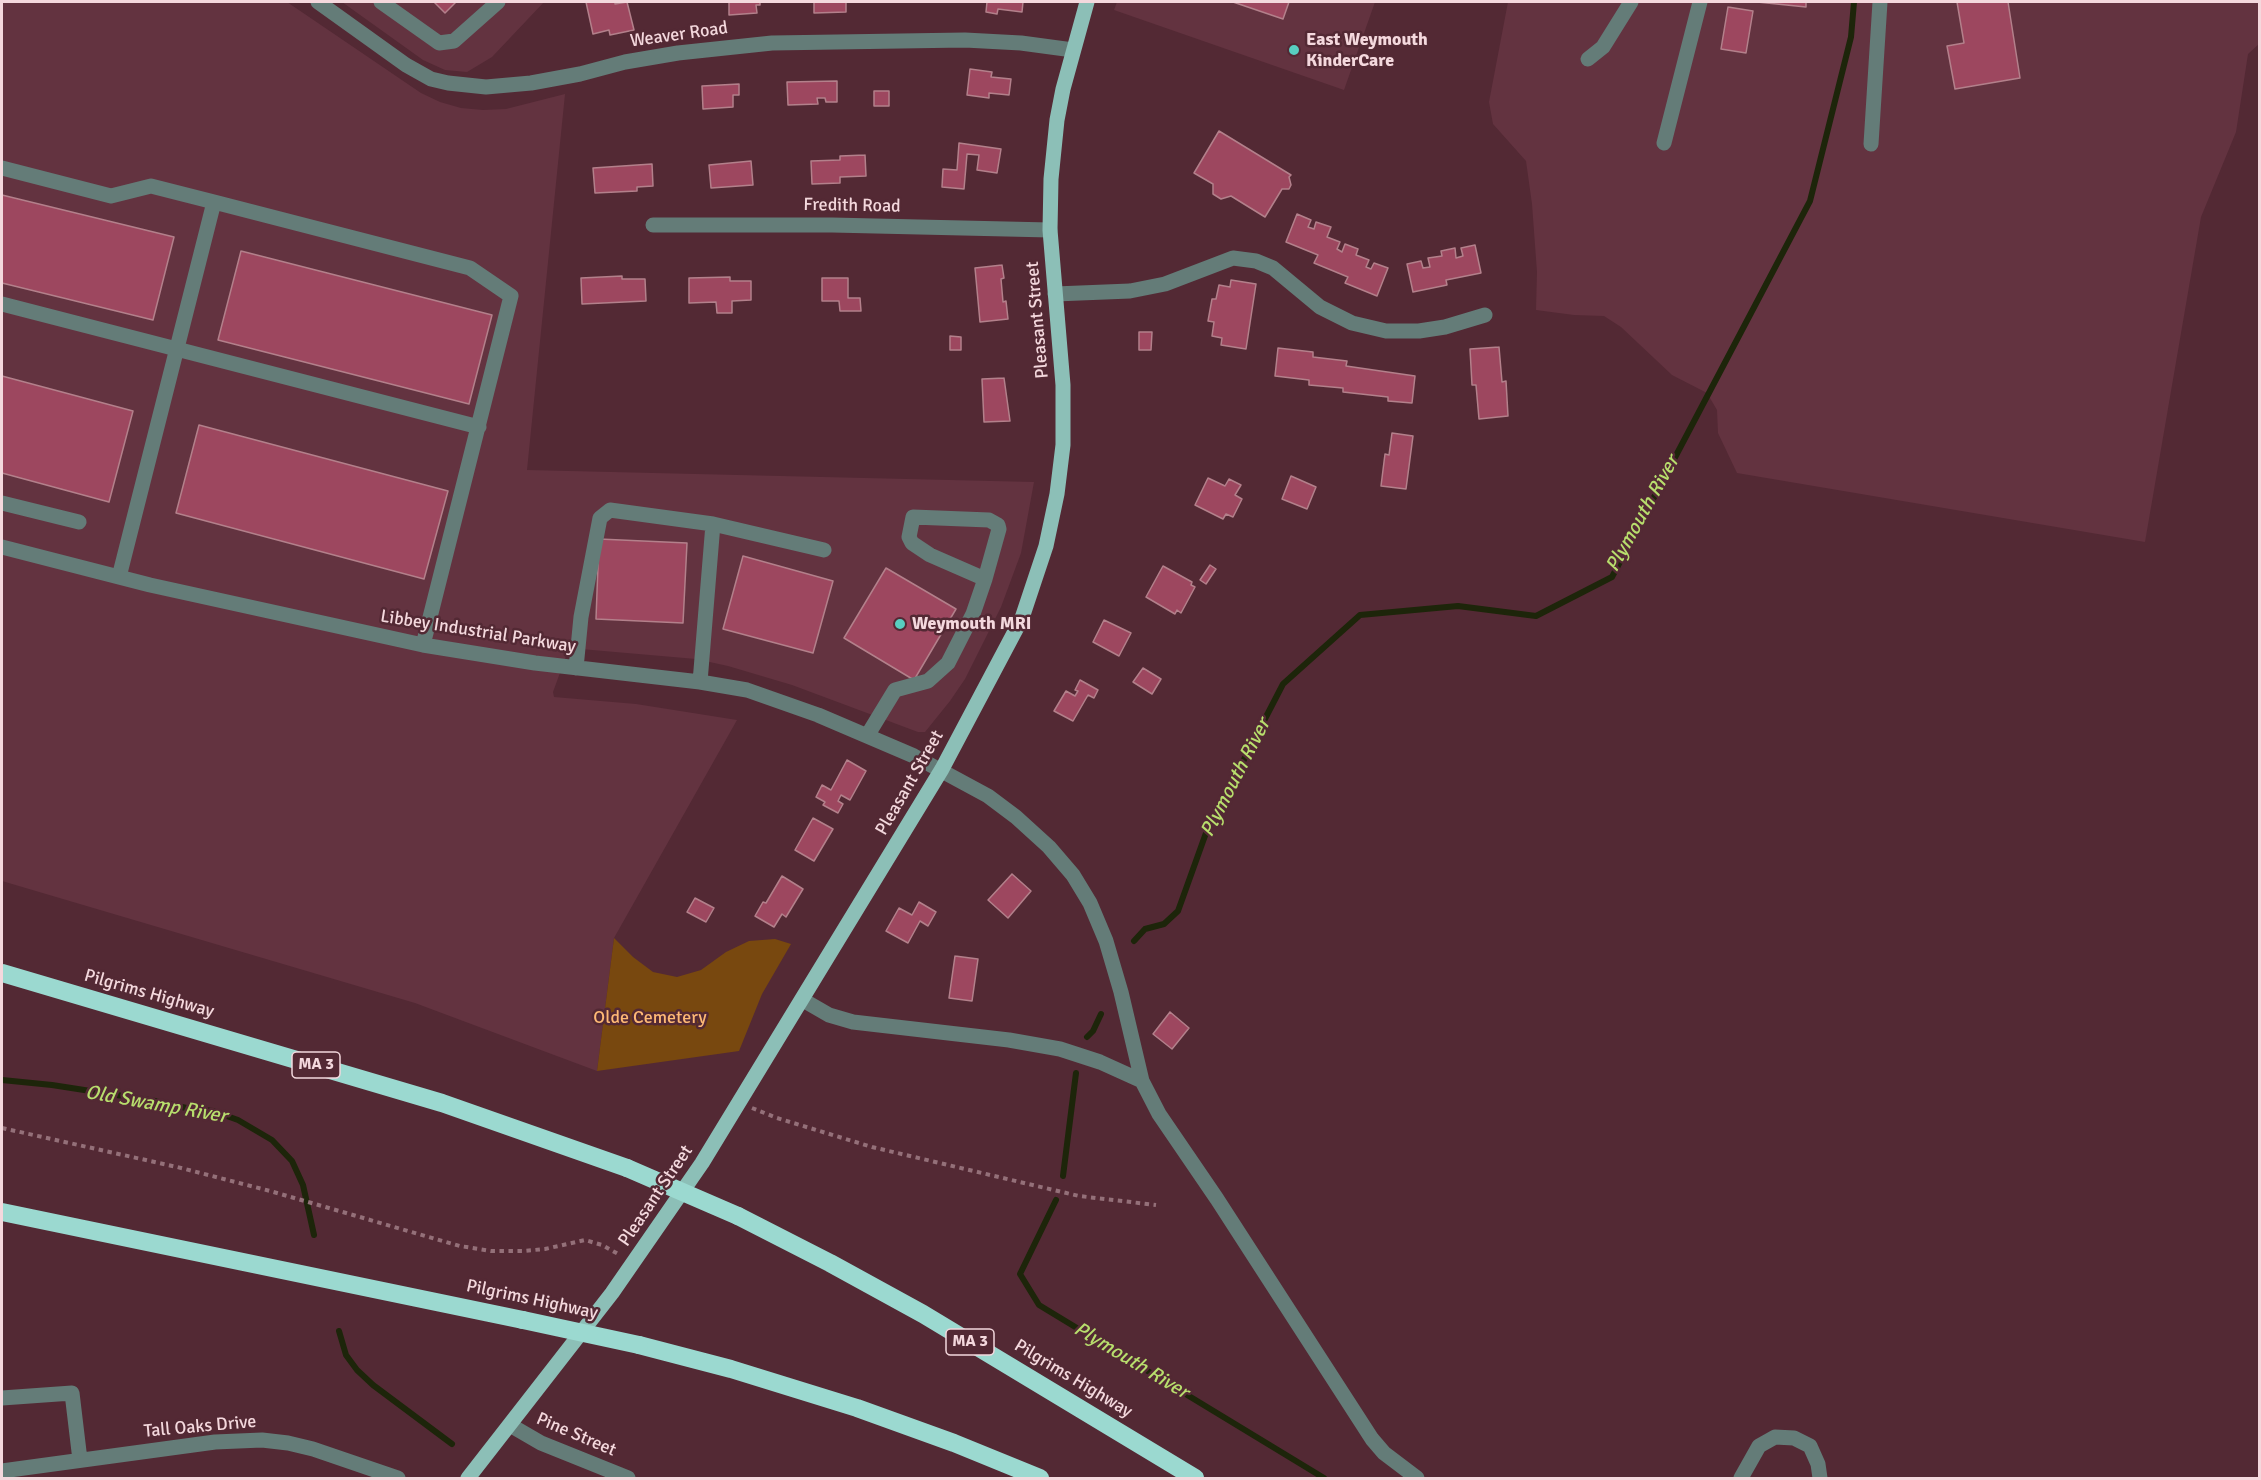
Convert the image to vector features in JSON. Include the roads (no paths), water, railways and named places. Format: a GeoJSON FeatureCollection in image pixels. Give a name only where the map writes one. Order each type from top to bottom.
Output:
{"type":"FeatureCollection","features":[{"type":"Feature","properties":{"kind":"highway","name":"Pilgrims Highway"},"geometry":{"type":"LineString","coordinates":[[2,973],[442,1103],[627,1168],[738,1216],[903,1302],[1196,1479]]}},
{"type":"Feature","properties":{"kind":"highway","name":"Pilgrims Highway"},"geometry":{"type":"LineString","coordinates":[[2,1212],[639,1345],[741,1372],[857,1408],[954,1443],[1040,1479]]}},
{"type":"Feature","properties":{"kind":"main road","name":"Pleasant Street"},"geometry":{"type":"LineString","coordinates":[[468,1479],[633,1264],[702,1163],[942,769],[1022,618],[1046,546],[1057,495],[1063,445],[1063,373],[1050,230],[1054,149],[1061,100],[1072,50],[1087,2]]}},
{"type":"Feature","properties":{"kind":"street","name":"Weaver Road"},"geometry":{"type":"LineString","coordinates":[[318,2],[406,65],[431,79],[448,84],[486,87],[531,83],[678,53],[772,43],[965,40],[1021,43],[1072,50]]}},
{"type":"Feature","properties":{"kind":"street"},"geometry":{"type":"LineString","coordinates":[[381,2],[439,43],[454,41],[498,2]]}},
{"type":"Feature","properties":{"kind":"street"},"geometry":{"type":"LineString","coordinates":[[1588,59],[1603,48],[1631,2]]}},
{"type":"Feature","properties":{"kind":"street"},"geometry":{"type":"LineString","coordinates":[[1664,143],[1700,2]]}},
{"type":"Feature","properties":{"kind":"street"},"geometry":{"type":"LineString","coordinates":[[1871,144],[1880,2]]}},
{"type":"Feature","properties":{"kind":"street"},"geometry":{"type":"LineString","coordinates":[[2,168],[111,196],[151,186],[470,268],[511,296],[423,645]]}},
{"type":"Feature","properties":{"kind":"street"},"geometry":{"type":"LineString","coordinates":[[119,576],[214,202]]}},
{"type":"Feature","properties":{"kind":"street","name":"Fredith Road"},"geometry":{"type":"LineString","coordinates":[[653,225],[832,225],[1050,230]]}},
{"type":"Feature","properties":{"kind":"street"},"geometry":{"type":"LineString","coordinates":[[1055,294],[1130,291],[1165,284],[1233,258],[1256,261],[1273,268],[1320,307],[1352,323],[1386,331],[1419,331],[1445,327],[1485,315]]}},
{"type":"Feature","properties":{"kind":"street"},"geometry":{"type":"LineString","coordinates":[[2,304],[176,347],[479,427]]}},
{"type":"Feature","properties":{"kind":"street"},"geometry":{"type":"LineString","coordinates":[[2,503],[79,522]]}},
{"type":"Feature","properties":{"kind":"street"},"geometry":{"type":"LineString","coordinates":[[576,668],[581,616],[600,518],[610,510],[713,524],[824,550]]}},
{"type":"Feature","properties":{"kind":"street"},"geometry":{"type":"LineString","coordinates":[[867,736],[895,690],[928,681],[948,663],[973,614],[985,579],[999,529],[998,525],[989,520],[913,517],[909,537],[912,543],[930,555],[985,579]]}},
{"type":"Feature","properties":{"kind":"street"},"geometry":{"type":"LineString","coordinates":[[700,682],[713,524]]}},
{"type":"Feature","properties":{"kind":"street","name":"Libbey Industrial Parkway"},"geometry":{"type":"LineString","coordinates":[[2,547],[423,645],[747,690],[818,715],[867,736],[942,769],[988,796],[1016,817],[1049,847],[1073,874],[1090,903],[1106,941],[1121,992],[1142,1081],[1159,1114],[1217,1199],[1372,1439],[1384,1453],[1417,1479]]}},
{"type":"Feature","properties":{"kind":"street"},"geometry":{"type":"LineString","coordinates":[[802,1000],[829,1015],[853,1022],[1009,1040],[1060,1049],[1100,1062],[1142,1081]]}},
{"type":"Feature","properties":{"kind":"street"},"geometry":{"type":"LineString","coordinates":[[2,1398],[72,1393],[80,1460]]}},
{"type":"Feature","properties":{"kind":"street","name":"Pine Street"},"geometry":{"type":"LineString","coordinates":[[510,1425],[541,1443],[628,1479]]}},
{"type":"Feature","properties":{"kind":"street"},"geometry":{"type":"LineString","coordinates":[[1741,1479],[1759,1446],[1775,1437],[1794,1438],[1810,1446],[1818,1464],[1820,1479]]}},
{"type":"Feature","properties":{"kind":"street","name":"Tall Oaks Drive"},"geometry":{"type":"LineString","coordinates":[[2,1471],[215,1442],[262,1440],[312,1449],[398,1479]]}},
{"type":"Feature","properties":{"kind":"waterway","name":"Plymouth River"},"geometry":{"type":"LineString","coordinates":[[1134,941],[1145,929],[1164,924],[1178,911],[1206,833],[1283,684],[1360,615],[1458,606],[1536,616],[1612,577],[1810,201],[1851,37],[1854,2]]}},
{"type":"Feature","properties":{"kind":"waterway","name":"Plymouth River"},"geometry":{"type":"LineString","coordinates":[[1087,1037],[1093,1031],[1101,1014]]}},
{"type":"Feature","properties":{"kind":"waterway","name":"Plymouth River"},"geometry":{"type":"LineString","coordinates":[[1063,1176],[1076,1073]]}},
{"type":"Feature","properties":{"kind":"waterway","name":"Old Swamp River"},"geometry":{"type":"LineString","coordinates":[[2,1080],[52,1085],[155,1101],[213,1111],[238,1120],[272,1140],[292,1161],[303,1185],[314,1235]]}},
{"type":"Feature","properties":{"kind":"waterway","name":"Plymouth River"},"geometry":{"type":"LineString","coordinates":[[1056,1200],[1020,1274],[1039,1305],[1324,1478]]}},
{"type":"Feature","properties":{"kind":"waterway","name":"Old Swamp River"},"geometry":{"type":"LineString","coordinates":[[339,1331],[346,1355],[357,1370],[373,1385],[452,1444]]}},
{"type":"Feature","properties":{"kind":"place","name":"East Weymouth KinderCare"},"geometry":{"type":"Point","coordinates":[1294,50]}},
{"type":"Feature","properties":{"kind":"place","name":"Weymouth MRI"},"geometry":{"type":"Point","coordinates":[900,624]}},
{"type":"Feature","properties":{"kind":"park label","name":"Olde Cemetery"},"geometry":{"type":"Point","coordinates":[650,1018]}}]}
